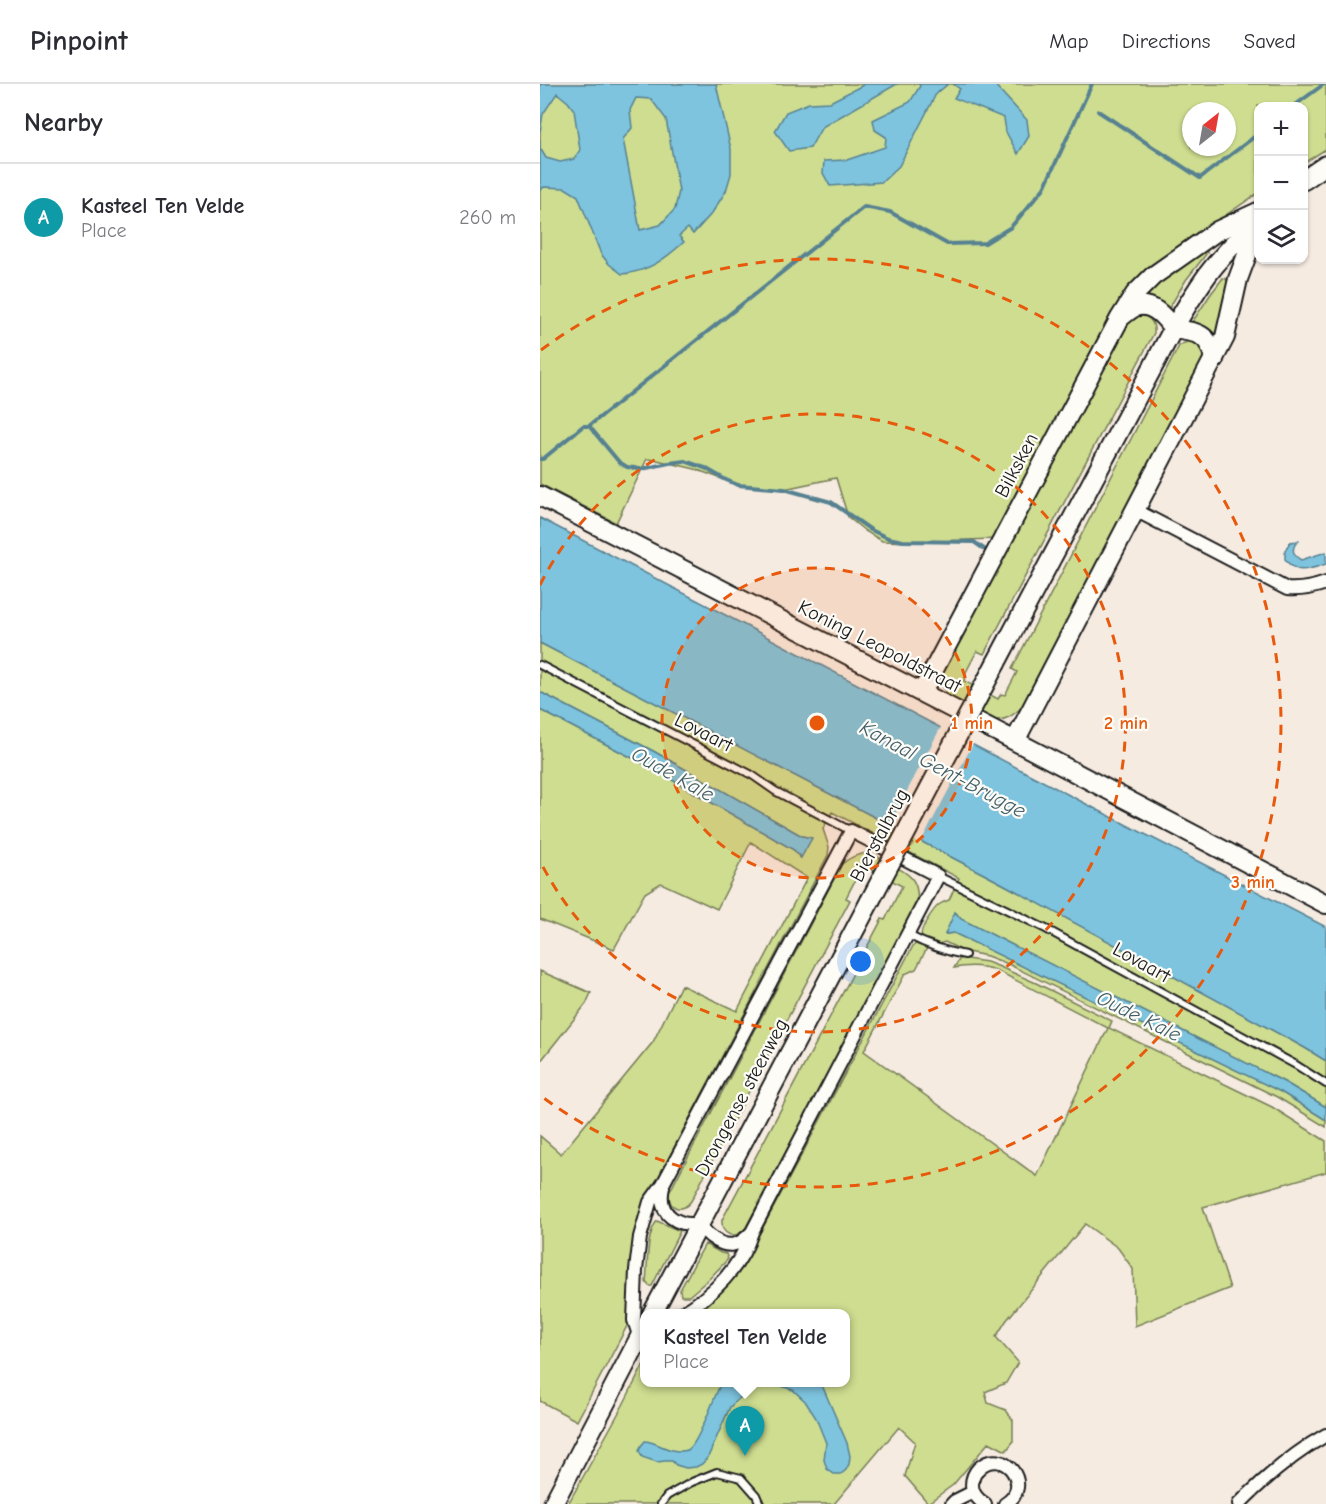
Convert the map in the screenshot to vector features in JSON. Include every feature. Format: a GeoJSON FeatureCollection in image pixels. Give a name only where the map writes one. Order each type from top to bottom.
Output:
{"type":"FeatureCollection","features":[{"type":"Feature","properties":{"kind":"street"},"geometry":{"type":"LineString","coordinates":[[1308,177],[1326,165]]}},
{"type":"Feature","properties":{"kind":"street","name":"Bilksken"},"geometry":{"type":"LineString","coordinates":[[922,692],[1120,318],[1135,294],[1152,276],[1217,231],[1254,214]]}},
{"type":"Feature","properties":{"kind":"street"},"geometry":{"type":"LineString","coordinates":[[1173,329],[1209,273],[1254,223]]}},
{"type":"Feature","properties":{"kind":"street"},"geometry":{"type":"LineString","coordinates":[[1015,741],[1225,337],[1238,279],[1254,238]]}},
{"type":"Feature","properties":{"kind":"street"},"geometry":{"type":"LineString","coordinates":[[1120,318],[1135,308],[1145,306],[1155,309],[1173,329],[1200,334],[1208,340],[1214,360]]}},
{"type":"Feature","properties":{"kind":"street","name":"Bierstalbrug"},"geometry":{"type":"LineString","coordinates":[[870,901],[1173,329]]}},
{"type":"Feature","properties":{"kind":"street","name":"Koning Leopoldstraat"},"geometry":{"type":"LineString","coordinates":[[540,496],[922,692],[1326,904]]}},
{"type":"Feature","properties":{"kind":"street"},"geometry":{"type":"LineString","coordinates":[[1135,510],[1287,589],[1301,590],[1326,583]]}},
{"type":"Feature","properties":{"kind":"street"},"geometry":{"type":"LineString","coordinates":[[640,1329],[634,1320],[636,1270],[640,1237],[650,1202],[663,1184],[851,831],[938,876],[752,1232],[748,1246],[735,1267],[717,1287],[688,1309]]}},
{"type":"Feature","properties":{"kind":"street","name":"Drongense steenweg"},"geometry":{"type":"LineString","coordinates":[[655,1309],[870,901]]}},
{"type":"Feature","properties":{"kind":"street"},"geometry":{"type":"LineString","coordinates":[[663,1184],[662,1205],[666,1213],[674,1219],[699,1226],[719,1242],[727,1245],[745,1240],[752,1232]]}},
{"type":"Feature","properties":{"kind":"street"},"geometry":{"type":"LineString","coordinates":[[553,1504],[640,1340]]}},
{"type":"Feature","properties":{"kind":"street"},"geometry":{"type":"LineString","coordinates":[[1239,1504],[1288,1460],[1326,1436]]}},
{"type":"Feature","properties":{"kind":"street"},"geometry":{"type":"LineString","coordinates":[[985,1504],[980,1502],[974,1492],[973,1477],[983,1465],[997,1461],[1011,1468],[1017,1477],[1016,1493],[1005,1504]]}},
{"type":"Feature","properties":{"kind":"street"},"geometry":{"type":"LineString","coordinates":[[952,1504],[974,1492]]}},
{"type":"Feature","properties":{"kind":"lane","name":"Lovaart"},"geometry":{"type":"LineString","coordinates":[[540,665],[752,775],[775,791],[851,831]]}},
{"type":"Feature","properties":{"kind":"lane","name":"Lovaart"},"geometry":{"type":"LineString","coordinates":[[938,876],[1046,929],[1296,1065],[1326,1084]]}},
{"type":"Feature","properties":{"kind":"lane"},"geometry":{"type":"LineString","coordinates":[[908,934],[946,952],[965,955]]}},
{"type":"Feature","properties":{"kind":"lane"},"geometry":{"type":"LineString","coordinates":[[661,1504],[667,1496],[692,1482],[717,1472],[741,1478],[756,1495],[760,1504]]}},
{"type":"Feature","properties":{"kind":"green space"},"geometry":{"type":"Polygon","coordinates":[[[540,84],[1326,84],[1326,149],[1308,160],[1308,102],[1254,102],[1254,196],[1144,271],[1120,301],[993,539],[882,541],[848,517],[836,478],[784,489],[738,485],[695,469],[647,459],[616,523],[540,484],[540,84]]]}},
{"type":"Feature","properties":{"kind":"green space"},"geometry":{"type":"Polygon","coordinates":[[[1203,248],[1207,249],[1207,253],[1186,280],[1168,310],[1144,298],[1144,294],[1203,248]]]}},
{"type":"Feature","properties":{"kind":"green space"},"geometry":{"type":"Polygon","coordinates":[[[1223,278],[1228,282],[1217,334],[1213,335],[1195,326],[1193,321],[1223,278]]]}},
{"type":"Feature","properties":{"kind":"green space"},"geometry":{"type":"Polygon","coordinates":[[[1137,315],[1145,316],[1150,320],[1154,333],[984,654],[977,651],[965,674],[964,681],[998,699],[1001,694],[1005,695],[1017,672],[1012,669],[1179,346],[1188,342],[1196,343],[1202,349],[1203,359],[1021,708],[1013,715],[1003,719],[996,720],[987,717],[955,703],[946,694],[943,680],[948,657],[1129,320],[1137,315]]]}},
{"type":"Feature","properties":{"kind":"green space"},"geometry":{"type":"Polygon","coordinates":[[[540,643],[1003,884],[1305,1048],[1326,1061],[1326,1107],[1286,1083],[961,919],[956,913],[946,934],[954,933],[1281,1092],[1326,1120],[1326,1127],[1277,1097],[1008,964],[987,956],[963,951],[945,942],[935,945],[926,941],[921,934],[924,925],[937,906],[949,900],[959,878],[832,812],[823,829],[829,847],[828,855],[647,1199],[634,1244],[627,1326],[577,1421],[540,1401],[540,1136],[561,1154],[653,1042],[681,985],[737,1011],[807,878],[751,842],[717,909],[661,883],[645,893],[614,949],[540,919],[540,710],[648,766],[794,850],[800,858],[811,838],[802,836],[655,752],[540,692],[540,643]]]}},
{"type":"Feature","properties":{"kind":"green space"},"geometry":{"type":"Polygon","coordinates":[[[867,853],[896,867],[911,878],[917,888],[917,903],[745,1229],[737,1234],[729,1234],[722,1225],[722,1220],[882,919],[885,920],[902,886],[863,865],[846,898],[850,900],[691,1201],[683,1207],[673,1206],[669,1193],[842,864],[853,857],[867,853]]]}},
{"type":"Feature","properties":{"kind":"green space"},"geometry":{"type":"Polygon","coordinates":[[[916,944],[927,948],[916,969],[905,974],[864,1051],[1037,1176],[1108,1028],[996,970],[975,966],[954,968],[960,958],[987,962],[1036,983],[1112,1021],[1109,1028],[1272,1107],[1326,1141],[1326,1172],[1203,1207],[1230,1288],[1135,1326],[1133,1269],[1118,1248],[1085,1224],[1006,1321],[996,1337],[1018,1362],[1006,1383],[985,1392],[988,1403],[1006,1410],[1013,1420],[1013,1442],[1006,1451],[989,1442],[953,1485],[928,1503],[905,1476],[915,1442],[899,1427],[834,1504],[568,1504],[640,1372],[640,1387],[850,1387],[850,1309],[694,1309],[744,1263],[916,944]]]}},
{"type":"Feature","properties":{"kind":"green space"},"geometry":{"type":"Polygon","coordinates":[[[540,971],[591,993],[586,1004],[540,1062],[540,971]]]}},
{"type":"Feature","properties":{"kind":"green space"},"geometry":{"type":"Polygon","coordinates":[[[657,1221],[680,1231],[652,1286],[649,1286],[646,1282],[648,1250],[653,1227],[657,1221]]]}},
{"type":"Feature","properties":{"kind":"green space"},"geometry":{"type":"Polygon","coordinates":[[[705,1244],[726,1254],[728,1259],[689,1296],[681,1296],[680,1290],[705,1244]]]}},
{"type":"Feature","properties":{"kind":"water"},"geometry":{"type":"Polygon","coordinates":[[[540,84],[716,84],[731,149],[731,174],[726,191],[712,213],[693,234],[688,228],[679,236],[684,242],[663,259],[640,271],[622,274],[601,254],[578,196],[565,188],[544,187],[540,191],[540,148],[546,158],[560,162],[574,159],[580,150],[574,110],[557,93],[543,114],[540,132],[540,84]],[[636,98],[630,110],[632,128],[623,139],[640,230],[660,225],[675,209],[679,191],[666,119],[651,99],[636,98]]]}},
{"type":"Feature","properties":{"kind":"water"},"geometry":{"type":"Polygon","coordinates":[[[865,84],[897,84],[822,127],[810,148],[789,151],[775,131],[786,112],[809,103],[830,102],[865,84]]]}},
{"type":"Feature","properties":{"kind":"water"},"geometry":{"type":"Polygon","coordinates":[[[919,84],[948,84],[936,94],[899,166],[882,182],[830,186],[823,173],[824,161],[847,160],[885,147],[886,137],[875,130],[873,120],[910,102],[919,84]]]}},
{"type":"Feature","properties":{"kind":"water"},"geometry":{"type":"Polygon","coordinates":[[[953,84],[994,84],[1027,120],[1029,136],[1018,154],[1006,132],[1004,118],[954,98],[960,89],[953,84]]]}},
{"type":"Feature","properties":{"kind":"water","name":"Kanaal Gent-Brugge"},"geometry":{"type":"Polygon","coordinates":[[[540,518],[1326,927],[1326,1061],[1003,884],[540,643],[540,518]]]}},
{"type":"Feature","properties":{"kind":"water"},"geometry":{"type":"Polygon","coordinates":[[[1298,541],[1294,554],[1298,558],[1301,560],[1326,552],[1326,564],[1304,570],[1294,568],[1285,559],[1285,551],[1290,542],[1298,541]]]}},
{"type":"Feature","properties":{"kind":"water","name":"Oude Kale"},"geometry":{"type":"Polygon","coordinates":[[[540,692],[655,752],[802,836],[812,838],[801,858],[794,850],[648,766],[540,710],[540,692]]]}},
{"type":"Feature","properties":{"kind":"water","name":"Oude Kale"},"geometry":{"type":"Polygon","coordinates":[[[955,912],[961,919],[1286,1083],[1326,1107],[1326,1120],[1281,1092],[954,933],[945,934],[955,912]]]}},
{"type":"Feature","properties":{"kind":"water"},"geometry":{"type":"Polygon","coordinates":[[[719,1387],[752,1387],[730,1407],[708,1457],[702,1464],[686,1468],[672,1461],[657,1462],[642,1457],[639,1451],[645,1441],[667,1449],[685,1451],[694,1443],[719,1387]]]}},
{"type":"Feature","properties":{"kind":"water"},"geometry":{"type":"Polygon","coordinates":[[[784,1387],[823,1387],[847,1443],[850,1456],[846,1470],[841,1474],[834,1474],[827,1469],[824,1460],[826,1443],[816,1418],[805,1401],[793,1390],[784,1387]]]}},
{"type":"Feature","properties":{"kind":"pier"},"geometry":{"type":"Polygon","coordinates":[[[942,725],[974,742],[920,844],[888,827],[942,725]]]}},
{"type":"Feature","properties":{"kind":"waterway"},"geometry":{"type":"LineString","coordinates":[[589,426],[864,207],[890,212],[947,244],[985,243],[1011,227],[1044,188],[1092,84]]}},
{"type":"Feature","properties":{"kind":"waterway"},"geometry":{"type":"LineString","coordinates":[[1299,102],[1324,84]]}},
{"type":"Feature","properties":{"kind":"waterway"},"geometry":{"type":"LineString","coordinates":[[1098,111],[1200,178],[1254,137]]}},
{"type":"Feature","properties":{"kind":"waterway"},"geometry":{"type":"LineString","coordinates":[[540,459],[543,459],[583,426],[589,426],[619,462],[627,467],[642,469],[685,461],[705,468],[738,485],[784,489],[831,502],[871,530],[888,538],[903,541],[974,542],[984,549]]}},
{"type":"Feature","properties":{"kind":"place","name":"Kasteel Ten Velde"},"geometry":{"type":"Point","coordinates":[745,1456]}}]}
